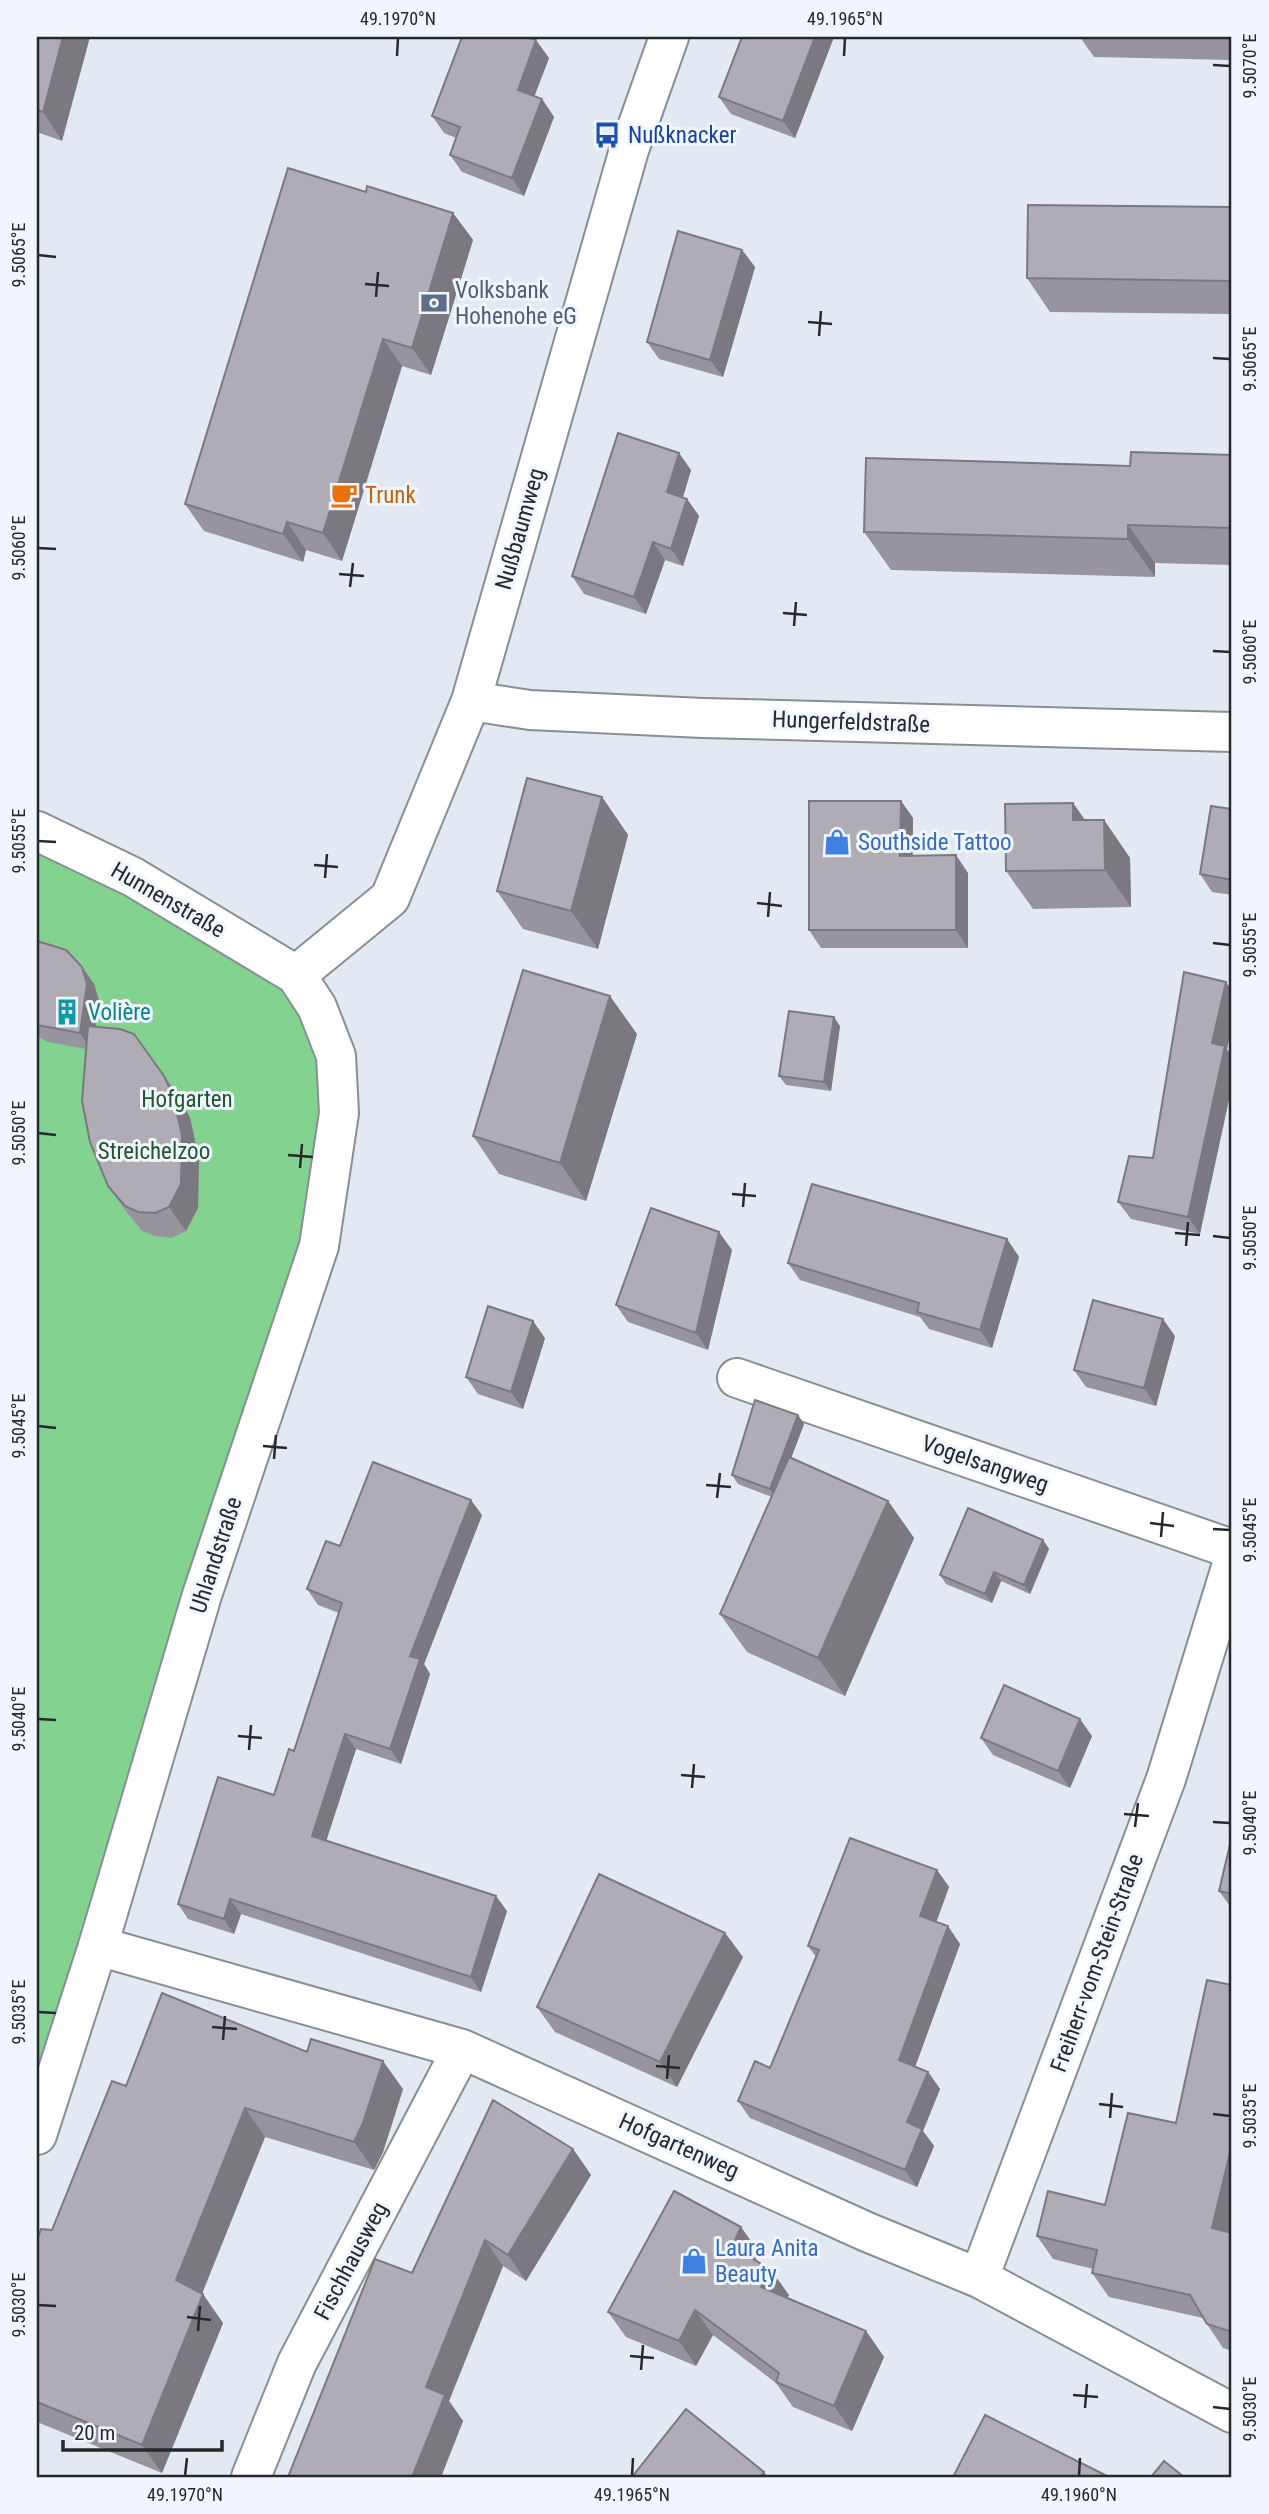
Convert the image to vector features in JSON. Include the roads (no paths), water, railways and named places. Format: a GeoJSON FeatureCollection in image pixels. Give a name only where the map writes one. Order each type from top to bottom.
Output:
{"type":"FeatureCollection","features":[{"type":"Feature","properties":{"kind":"street","name":"Nußbaumweg"},"geometry":{"type":"LineString","coordinates":[[296,975],[390,898],[471,701],[629,150],[669,37]]}},
{"type":"Feature","properties":{"kind":"street","name":"Hungerfeldstraße"},"geometry":{"type":"LineString","coordinates":[[471,701],[530,710],[703,718],[1232,732]]}},
{"type":"Feature","properties":{"kind":"street","name":"Hunnenstraße"},"geometry":{"type":"LineString","coordinates":[[37,831],[133,877],[296,975]]}},
{"type":"Feature","properties":{"kind":"street","name":"Uhlandstraße"},"geometry":{"type":"LineString","coordinates":[[37,2135],[98,1945],[202,1595],[319,1246],[339,1113],[336,1056],[317,1007],[296,975]]}},
{"type":"Feature","properties":{"kind":"street","name":"Vogelsangweg"},"geometry":{"type":"LineString","coordinates":[[737,1378],[1232,1549]]}},
{"type":"Feature","properties":{"kind":"street","name":"Freiherr-vom-Stein-Straße"},"geometry":{"type":"LineString","coordinates":[[979,2278],[1166,1779],[1232,1564]]}},
{"type":"Feature","properties":{"kind":"street","name":"Hofgartenweg"},"geometry":{"type":"LineString","coordinates":[[98,1945],[462,2049],[867,2232],[979,2278],[1232,2413]]}},
{"type":"Feature","properties":{"kind":"street","name":"Fischhausweg"},"geometry":{"type":"LineString","coordinates":[[251,2477],[297,2363],[462,2049]]}},
{"type":"Feature","properties":{"kind":"place","name":"Nußknacker"},"geometry":{"type":"Point","coordinates":[607,135]}},
{"type":"Feature","properties":{"kind":"place","name":"Volksbank Hohenohe eG"},"geometry":{"type":"Point","coordinates":[434,303]}},
{"type":"Feature","properties":{"kind":"place","name":"Trunk"},"geometry":{"type":"Point","coordinates":[344,495]}},
{"type":"Feature","properties":{"kind":"place","name":"Southside Tattoo"},"geometry":{"type":"Point","coordinates":[837,842]}},
{"type":"Feature","properties":{"kind":"place","name":"Volière"},"geometry":{"type":"Point","coordinates":[67,1012]}},
{"type":"Feature","properties":{"kind":"place","name":"Laura Anita Beauty"},"geometry":{"type":"Point","coordinates":[694,2261]}},
{"type":"Feature","properties":{"kind":"park label","name":"Hofgarten"},"geometry":{"type":"Point","coordinates":[187,1099]}},
{"type":"Feature","properties":{"kind":"park label","name":"Streichelzoo"},"geometry":{"type":"Point","coordinates":[154,1151]}}]}
